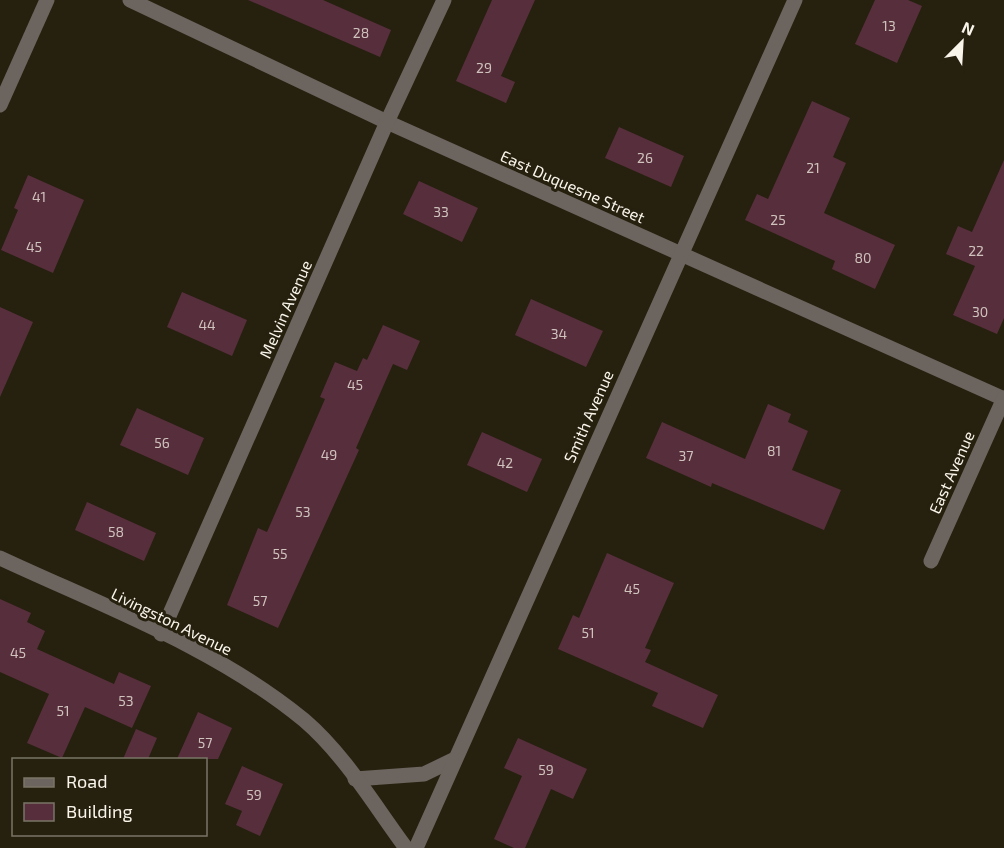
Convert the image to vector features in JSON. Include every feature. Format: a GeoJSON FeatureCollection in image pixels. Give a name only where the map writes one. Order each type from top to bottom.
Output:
{"type":"FeatureCollection","features":[{"type":"Feature","properties":{"kind":"street"},"geometry":{"type":"LineString","coordinates":[[0,105],[47,0]]}},
{"type":"Feature","properties":{"kind":"street","name":"East Duquesne Street"},"geometry":{"type":"LineString","coordinates":[[130,0],[387,122],[1004,398]]}},
{"type":"Feature","properties":{"kind":"street","name":"Melvin Avenue"},"geometry":{"type":"LineString","coordinates":[[161,634],[387,122],[444,0]]}},
{"type":"Feature","properties":{"kind":"street","name":"Smith Avenue"},"geometry":{"type":"LineString","coordinates":[[416,848],[679,254],[795,0]]}},
{"type":"Feature","properties":{"kind":"street","name":"East Avenue"},"geometry":{"type":"LineString","coordinates":[[931,561],[1004,398]]}},
{"type":"Feature","properties":{"kind":"street","name":"Livingston Avenue"},"geometry":{"type":"LineString","coordinates":[[0,558],[213,658],[304,721],[342,760],[406,848]]}},
{"type":"Feature","properties":{"kind":"street"},"geometry":{"type":"LineString","coordinates":[[355,779],[424,774],[456,759]]}},
{"type":"Feature","properties":{"kind":"building"},"geometry":{"type":"Polygon","coordinates":[[[248,0],[323,0],[391,30],[380,57],[248,0]]]}},
{"type":"Feature","properties":{"kind":"building"},"geometry":{"type":"Polygon","coordinates":[[[492,0],[535,0],[501,76],[515,82],[506,103],[456,81],[492,0]]]}},
{"type":"Feature","properties":{"kind":"building"},"geometry":{"type":"Polygon","coordinates":[[[875,0],[908,0],[922,6],[897,63],[855,44],[875,0]]]}},
{"type":"Feature","properties":{"kind":"building"},"geometry":{"type":"Polygon","coordinates":[[[812,101],[850,118],[833,157],[846,163],[824,213],[895,245],[875,289],[832,269],[835,261],[745,220],[757,194],[768,199],[812,101]]]}},
{"type":"Feature","properties":{"kind":"building"},"geometry":{"type":"Polygon","coordinates":[[[619,127],[684,156],[671,187],[605,158],[619,127]]]}},
{"type":"Feature","properties":{"kind":"building"},"geometry":{"type":"Polygon","coordinates":[[[1004,160],[1004,318],[997,334],[953,315],[975,266],[946,254],[958,226],[972,232],[1004,160]]]}},
{"type":"Feature","properties":{"kind":"building"},"geometry":{"type":"Polygon","coordinates":[[[28,175],[84,200],[53,273],[1,250],[18,210],[14,208],[28,175]]]}},
{"type":"Feature","properties":{"kind":"building"},"geometry":{"type":"Polygon","coordinates":[[[419,181],[478,208],[462,242],[403,214],[419,181]]]}},
{"type":"Feature","properties":{"kind":"building"},"geometry":{"type":"Polygon","coordinates":[[[182,292],[247,320],[232,356],[167,327],[182,292]]]}},
{"type":"Feature","properties":{"kind":"building"},"geometry":{"type":"Polygon","coordinates":[[[531,299],[603,331],[586,367],[515,335],[531,299]]]}},
{"type":"Feature","properties":{"kind":"building"},"geometry":{"type":"Polygon","coordinates":[[[0,307],[33,322],[0,397],[0,307]]]}},
{"type":"Feature","properties":{"kind":"building"},"geometry":{"type":"Polygon","coordinates":[[[383,325],[420,341],[407,370],[393,364],[356,448],[359,450],[278,628],[227,605],[258,528],[267,532],[325,399],[320,397],[335,362],[357,371],[363,358],[367,360],[383,325]]]}},
{"type":"Feature","properties":{"kind":"building"},"geometry":{"type":"Polygon","coordinates":[[[768,404],[791,414],[788,422],[808,431],[792,470],[841,490],[824,530],[712,483],[711,487],[646,458],[662,422],[745,459],[768,404]]]}},
{"type":"Feature","properties":{"kind":"building"},"geometry":{"type":"Polygon","coordinates":[[[137,408],[204,438],[188,475],[120,445],[137,408]]]}},
{"type":"Feature","properties":{"kind":"building"},"geometry":{"type":"Polygon","coordinates":[[[482,432],[542,459],[527,492],[467,465],[482,432]]]}},
{"type":"Feature","properties":{"kind":"building"},"geometry":{"type":"Polygon","coordinates":[[[87,502],[156,533],[144,561],[75,530],[87,502]]]}},
{"type":"Feature","properties":{"kind":"building"},"geometry":{"type":"Polygon","coordinates":[[[607,553],[674,583],[645,648],[651,650],[645,662],[718,695],[703,728],[652,706],[658,693],[558,649],[573,615],[579,618],[607,553]]]}},
{"type":"Feature","properties":{"kind":"building"},"geometry":{"type":"Polygon","coordinates":[[[0,599],[31,613],[27,622],[45,631],[37,649],[114,684],[119,672],[151,686],[132,728],[85,707],[62,758],[27,743],[49,694],[0,672],[0,599]]]}},
{"type":"Feature","properties":{"kind":"building"},"geometry":{"type":"Polygon","coordinates":[[[198,712],[232,728],[218,759],[177,758],[198,712]]]}},
{"type":"Feature","properties":{"kind":"building"},"geometry":{"type":"Polygon","coordinates":[[[136,729],[157,738],[148,758],[123,758],[136,729]]]}},
{"type":"Feature","properties":{"kind":"building"},"geometry":{"type":"Polygon","coordinates":[[[518,738],[587,769],[573,799],[551,789],[525,848],[514,848],[494,839],[522,776],[504,768],[518,738]]]}},
{"type":"Feature","properties":{"kind":"building"},"geometry":{"type":"Polygon","coordinates":[[[242,766],[283,784],[260,836],[236,825],[242,811],[225,804],[242,766]]]}}]}
